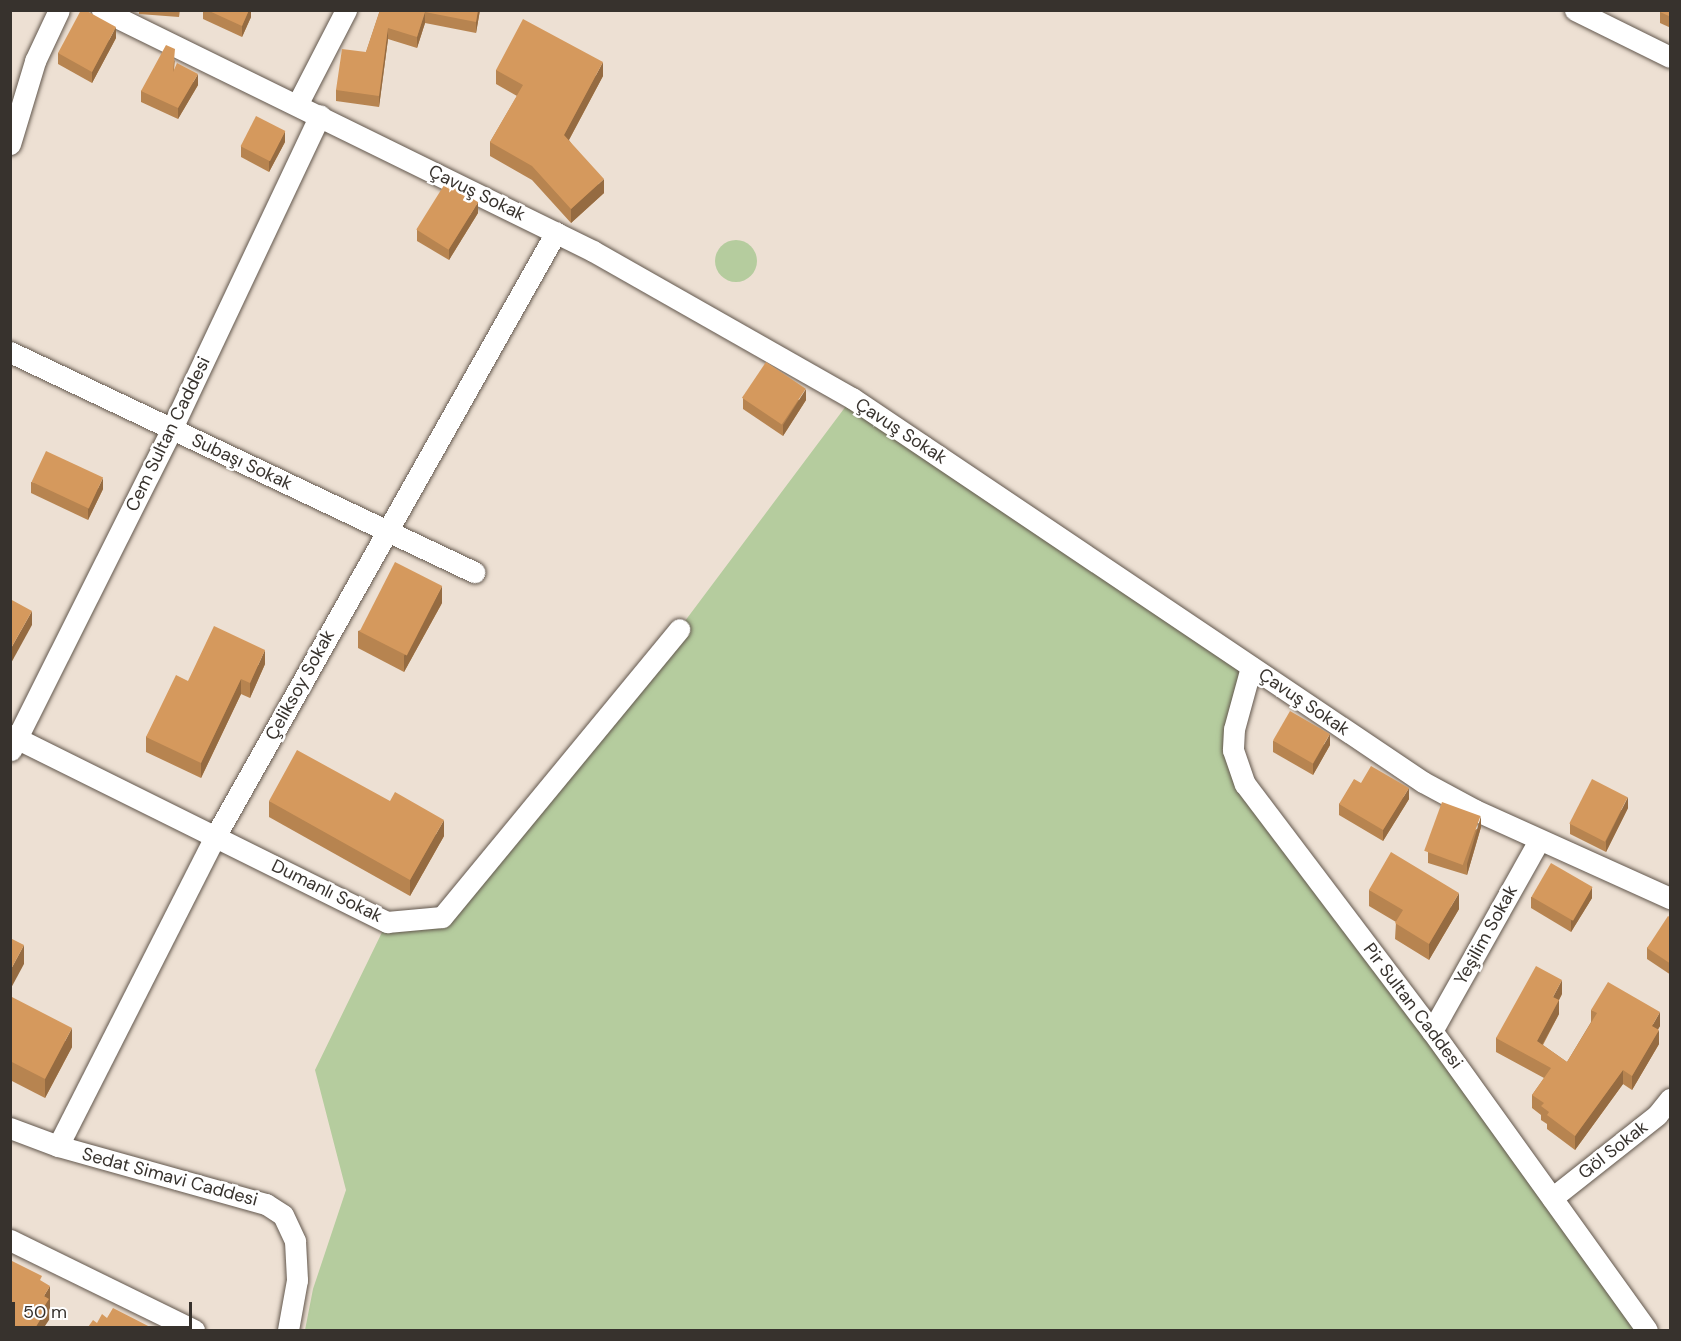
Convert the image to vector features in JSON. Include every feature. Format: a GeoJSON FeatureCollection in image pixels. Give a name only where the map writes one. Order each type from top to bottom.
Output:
{"type":"FeatureCollection","features":[{"type":"Feature","properties":{"kind":"street"},"geometry":{"type":"LineString","coordinates":[[10,144],[35,61],[59,10]]}},
{"type":"Feature","properties":{"kind":"street","name":"Çavuş Sokak"},"geometry":{"type":"LineString","coordinates":[[102,10],[556,232],[852,398],[1424,782],[1539,840],[1671,898]]}},
{"type":"Feature","properties":{"kind":"street"},"geometry":{"type":"LineString","coordinates":[[297,105],[346,10]]}},
{"type":"Feature","properties":{"kind":"street"},"geometry":{"type":"LineString","coordinates":[[1575,10],[1671,57]]}},
{"type":"Feature","properties":{"kind":"street","name":"Cem Sultan Caddesi"},"geometry":{"type":"LineString","coordinates":[[12,742],[172,429],[320,115]]}},
{"type":"Feature","properties":{"kind":"street","name":"Çeliksoy Sokak"},"geometry":{"type":"LineString","coordinates":[[58,1146],[216,835],[556,232]]}},
{"type":"Feature","properties":{"kind":"street","name":"Subaşı Sokak"},"geometry":{"type":"LineString","coordinates":[[10,352],[474,572]]}},
{"type":"Feature","properties":{"kind":"street","name":"Dumanlı Sokak"},"geometry":{"type":"LineString","coordinates":[[12,742],[216,835],[387,922],[442,917],[679,629]]}},
{"type":"Feature","properties":{"kind":"street","name":"Pir Sultan Caddesi"},"geometry":{"type":"LineString","coordinates":[[1251,667],[1233,740],[1237,768],[1245,784],[1432,1031],[1647,1330]]}},
{"type":"Feature","properties":{"kind":"street","name":"Yeşilim Sokak"},"geometry":{"type":"LineString","coordinates":[[1432,1031],[1539,840]]}},
{"type":"Feature","properties":{"kind":"street","name":"Göl Sokak"},"geometry":{"type":"LineString","coordinates":[[1552,1198],[1664,1120],[1671,1099]]}},
{"type":"Feature","properties":{"kind":"street","name":"Sedat Simavi Caddesi"},"geometry":{"type":"LineString","coordinates":[[10,1128],[58,1146],[266,1204],[283,1215],[295,1241],[297,1280],[288,1330]]}},
{"type":"Feature","properties":{"kind":"street"},"geometry":{"type":"LineString","coordinates":[[10,1240],[194,1330]]}},
{"type":"Feature","properties":{"kind":"green space"},"geometry":{"type":"Polygon","coordinates":[[[736,240],[751,246],[757,261],[751,276],[736,282],[721,276],[715,261],[721,246],[736,240]]]}},
{"type":"Feature","properties":{"kind":"green space"},"geometry":{"type":"Polygon","coordinates":[[[852,398],[1251,667],[1233,750],[1647,1330],[305,1330],[313,1289],[346,1190],[315,1070],[387,922],[442,917],[679,629],[852,398]]]}},
{"type":"Feature","properties":{"kind":"building"},"geometry":{"type":"Polygon","coordinates":[[[81,10],[116,27],[92,72],[58,53],[81,10]]]}},
{"type":"Feature","properties":{"kind":"building"},"geometry":{"type":"Polygon","coordinates":[[[207,10],[249,10],[242,26],[207,10]]]}},
{"type":"Feature","properties":{"kind":"building"},"geometry":{"type":"Polygon","coordinates":[[[380,10],[478,10],[476,22],[425,12],[417,37],[388,28],[379,96],[336,90],[342,49],[366,52],[380,10]]]}},
{"type":"Feature","properties":{"kind":"building"},"geometry":{"type":"Polygon","coordinates":[[[1671,10],[1671,17],[1660,12],[1671,10]]]}},
{"type":"Feature","properties":{"kind":"building"},"geometry":{"type":"Polygon","coordinates":[[[523,19],[603,62],[564,135],[604,179],[571,209],[532,166],[490,142],[523,85],[496,70],[523,19]]]}},
{"type":"Feature","properties":{"kind":"building"},"geometry":{"type":"Polygon","coordinates":[[[166,45],[175,49],[173,72],[177,63],[198,74],[178,108],[141,91],[166,45]]]}},
{"type":"Feature","properties":{"kind":"building"},"geometry":{"type":"Polygon","coordinates":[[[256,116],[285,131],[270,161],[241,146],[256,116]]]}},
{"type":"Feature","properties":{"kind":"building"},"geometry":{"type":"Polygon","coordinates":[[[446,182],[478,202],[449,250],[416,229],[446,182]]]}},
{"type":"Feature","properties":{"kind":"building"},"geometry":{"type":"Polygon","coordinates":[[[766,362],[806,389],[782,424],[742,398],[766,362]]]}},
{"type":"Feature","properties":{"kind":"building"},"geometry":{"type":"Polygon","coordinates":[[[46,451],[103,478],[89,508],[32,482],[46,451]]]}},
{"type":"Feature","properties":{"kind":"building"},"geometry":{"type":"Polygon","coordinates":[[[395,562],[442,586],[407,656],[360,631],[395,562]]]}},
{"type":"Feature","properties":{"kind":"building"},"geometry":{"type":"Polygon","coordinates":[[[10,599],[32,611],[10,650],[10,599]]]}},
{"type":"Feature","properties":{"kind":"building"},"geometry":{"type":"Polygon","coordinates":[[[214,626],[265,650],[250,683],[241,679],[201,763],[146,737],[176,675],[188,681],[214,626]]]}},
{"type":"Feature","properties":{"kind":"building"},"geometry":{"type":"Polygon","coordinates":[[[1290,711],[1330,734],[1313,763],[1273,740],[1290,711]]]}},
{"type":"Feature","properties":{"kind":"building"},"geometry":{"type":"Polygon","coordinates":[[[297,750],[390,801],[395,792],[444,820],[410,880],[269,801],[297,750]]]}},
{"type":"Feature","properties":{"kind":"building"},"geometry":{"type":"Polygon","coordinates":[[[1371,766],[1409,788],[1383,830],[1339,804],[1354,779],[1361,783],[1371,766]]]}},
{"type":"Feature","properties":{"kind":"building"},"geometry":{"type":"Polygon","coordinates":[[[1592,779],[1628,797],[1605,842],[1569,824],[1592,779]]]}},
{"type":"Feature","properties":{"kind":"building"},"geometry":{"type":"Polygon","coordinates":[[[1442,802],[1481,816],[1463,865],[1424,851],[1442,802]]]}},
{"type":"Feature","properties":{"kind":"building"},"geometry":{"type":"Polygon","coordinates":[[[1391,852],[1459,893],[1429,944],[1395,923],[1403,910],[1369,890],[1391,852]]]}},
{"type":"Feature","properties":{"kind":"building"},"geometry":{"type":"Polygon","coordinates":[[[1551,863],[1593,887],[1573,921],[1532,897],[1551,863]]]}},
{"type":"Feature","properties":{"kind":"building"},"geometry":{"type":"Polygon","coordinates":[[[1668,916],[1671,918],[1671,964],[1647,948],[1668,916]]]}},
{"type":"Feature","properties":{"kind":"building"},"geometry":{"type":"Polygon","coordinates":[[[10,938],[24,945],[10,971],[10,938]]]}},
{"type":"Feature","properties":{"kind":"building"},"geometry":{"type":"Polygon","coordinates":[[[1536,966],[1562,980],[1553,997],[1559,1000],[1537,1041],[1567,1062],[1597,1013],[1591,1010],[1608,982],[1660,1012],[1652,1026],[1659,1030],[1632,1076],[1623,1070],[1575,1136],[1547,1115],[1549,1112],[1541,1106],[1544,1103],[1532,1095],[1551,1068],[1496,1038],[1536,966]]]}},
{"type":"Feature","properties":{"kind":"building"},"geometry":{"type":"Polygon","coordinates":[[[10,996],[72,1028],[45,1079],[10,1061],[10,996]]]}},
{"type":"Feature","properties":{"kind":"building"},"geometry":{"type":"Polygon","coordinates":[[[10,1260],[42,1276],[40,1280],[50,1286],[44,1296],[49,1299],[42,1310],[45,1312],[34,1330],[10,1330],[10,1260]]]}},
{"type":"Feature","properties":{"kind":"building"},"geometry":{"type":"Polygon","coordinates":[[[113,1308],[154,1329],[86,1330],[93,1320],[97,1323],[102,1314],[107,1318],[113,1308]]]}}]}
